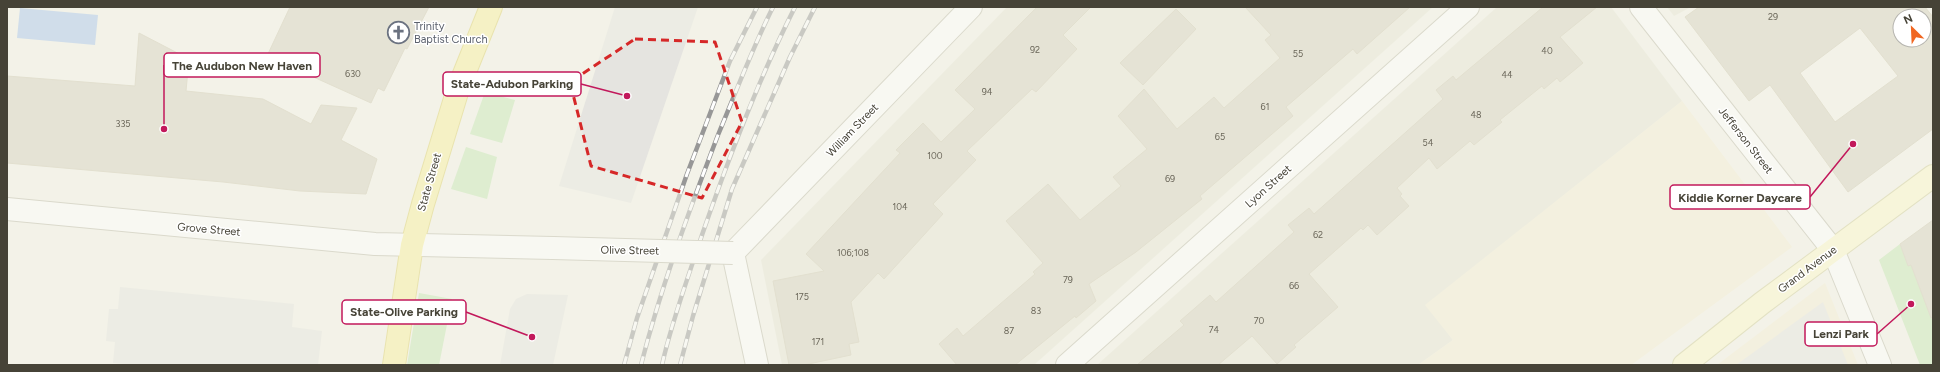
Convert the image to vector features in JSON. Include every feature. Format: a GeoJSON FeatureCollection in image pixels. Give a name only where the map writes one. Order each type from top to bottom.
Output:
{"type":"FeatureCollection","features":[{"type":"Feature","properties":{"kind":"main road","name":"State Street"},"geometry":{"type":"LineString","coordinates":[[394,365],[412,245],[429,181],[458,90],[491,7]]}},
{"type":"Feature","properties":{"kind":"main road","name":"Grand Avenue"},"geometry":{"type":"LineString","coordinates":[[1684,365],[1762,303],[1933,176]]}},
{"type":"Feature","properties":{"kind":"street","name":"William Street"},"geometry":{"type":"LineString","coordinates":[[733,253],[971,7]]}},
{"type":"Feature","properties":{"kind":"street","name":"Lyon Street"},"geometry":{"type":"LineString","coordinates":[[1067,365],[1468,7]]}},
{"type":"Feature","properties":{"kind":"street","name":"Jefferson Street"},"geometry":{"type":"LineString","coordinates":[[1641,7],[1833,250],[1880,365]]}},
{"type":"Feature","properties":{"kind":"street","name":"Grove Street"},"geometry":{"type":"LineString","coordinates":[[7,209],[217,230],[375,244],[412,245]]}},
{"type":"Feature","properties":{"kind":"street","name":"Olive Street"},"geometry":{"type":"LineString","coordinates":[[412,245],[733,253]]}},
{"type":"Feature","properties":{"kind":"street"},"geometry":{"type":"LineString","coordinates":[[733,253],[757,365]]}},
{"type":"Feature","properties":{"kind":"highlighted area"},"geometry":{"type":"Polygon","coordinates":[[[635,39],[715,42],[742,122],[702,198],[591,166],[570,82],[635,39]]]}},
{"type":"Feature","properties":{"kind":"shaded area"},"geometry":{"type":"Polygon","coordinates":[[[615,7],[698,7],[631,203],[559,186],[615,7]]]}},
{"type":"Feature","properties":{"kind":"shaded area"},"geometry":{"type":"Polygon","coordinates":[[[1007,7],[1433,7],[1034,365],[782,365],[761,260],[1007,7]]]}},
{"type":"Feature","properties":{"kind":"shaded area"},"geometry":{"type":"Polygon","coordinates":[[[1497,7],[1611,7],[1682,101],[1426,305],[1453,340],[1418,365],[1097,365],[1497,7]]]}},
{"type":"Feature","properties":{"kind":"shaded area"},"geometry":{"type":"Polygon","coordinates":[[[1667,7],[1691,7],[1674,16],[1667,7]]]}},
{"type":"Feature","properties":{"kind":"shaded area"},"geometry":{"type":"Polygon","coordinates":[[[1682,101],[1792,247],[1631,365],[1418,365],[1453,340],[1425,305],[1682,101]]]}},
{"type":"Feature","properties":{"kind":"shaded area"},"geometry":{"type":"Polygon","coordinates":[[[1825,283],[1858,365],[1717,365],[1825,283]]]}},
{"type":"Feature","properties":{"kind":"shaded area"},"geometry":{"type":"Polygon","coordinates":[[[120,287],[294,304],[292,327],[322,331],[318,365],[135,365],[113,363],[115,342],[106,341],[109,309],[118,309],[120,287]]]}},
{"type":"Feature","properties":{"kind":"shaded area"},"geometry":{"type":"Polygon","coordinates":[[[527,294],[568,295],[553,365],[500,365],[510,309],[516,299],[527,294]]]}},
{"type":"Feature","properties":{"kind":"shaded area"},"geometry":{"type":"Polygon","coordinates":[[[1823,302],[1848,365],[1736,365],[1823,302]]]}},
{"type":"Feature","properties":{"kind":"green space"},"geometry":{"type":"Polygon","coordinates":[[[485,92],[515,100],[502,143],[470,134],[485,92]]]}},
{"type":"Feature","properties":{"kind":"green space"},"geometry":{"type":"Polygon","coordinates":[[[466,147],[497,157],[487,199],[451,189],[466,147]]]}},
{"type":"Feature","properties":{"kind":"green space"},"geometry":{"type":"Polygon","coordinates":[[[1900,244],[1908,265],[1911,265],[1933,322],[1933,365],[1920,365],[1879,260],[1900,244]]]}},
{"type":"Feature","properties":{"kind":"green space"},"geometry":{"type":"Polygon","coordinates":[[[419,293],[452,299],[439,365],[407,365],[419,293]]]}},
{"type":"Feature","properties":{"kind":"water"},"geometry":{"type":"Polygon","coordinates":[[[20,8],[98,15],[95,45],[17,38],[20,8]]]}},
{"type":"Feature","properties":{"kind":"building"},"geometry":{"type":"Polygon","coordinates":[[[290,7],[429,7],[407,49],[405,48],[384,91],[378,88],[371,103],[267,56],[290,7]]]}},
{"type":"Feature","properties":{"kind":"building"},"geometry":{"type":"Polygon","coordinates":[[[1037,7],[1091,7],[1063,35],[1077,49],[1036,92],[1032,89],[967,151],[976,160],[933,204],[943,214],[884,279],[878,273],[851,302],[859,342],[849,344],[851,355],[804,365],[789,365],[773,281],[824,271],[806,254],[900,153],[896,150],[923,123],[941,142],[975,109],[955,90],[1037,7]]]}},
{"type":"Feature","properties":{"kind":"building"},"geometry":{"type":"Polygon","coordinates":[[[1245,7],[1410,7],[1357,54],[1353,49],[1286,107],[1293,116],[1200,196],[1202,199],[1136,252],[1089,284],[1096,301],[1076,318],[1075,316],[1015,365],[957,365],[939,344],[957,328],[963,336],[1035,274],[1033,272],[1043,263],[1006,221],[1048,184],[1080,220],[1121,186],[1113,177],[1147,149],[1118,116],[1144,89],[1177,129],[1214,97],[1224,108],[1280,58],[1265,40],[1271,35],[1245,7]]]}},
{"type":"Feature","properties":{"kind":"building"},"geometry":{"type":"Polygon","coordinates":[[[1543,7],[1597,7],[1560,37],[1583,63],[1560,82],[1557,78],[1544,89],[1542,86],[1500,120],[1502,122],[1474,145],[1470,141],[1437,169],[1429,158],[1397,188],[1402,194],[1400,196],[1409,206],[1377,235],[1368,225],[1363,230],[1361,228],[1309,274],[1338,307],[1294,345],[1296,347],[1277,364],[1252,336],[1218,365],[1137,365],[1184,325],[1180,321],[1210,295],[1216,302],[1294,232],[1288,225],[1309,208],[1314,214],[1443,99],[1436,90],[1453,76],[1456,80],[1543,7]]]}},
{"type":"Feature","properties":{"kind":"building"},"geometry":{"type":"Polygon","coordinates":[[[1699,7],[1925,7],[1926,8],[1892,8],[1892,48],[1932,48],[1932,16],[1933,17],[1933,129],[1848,192],[1770,85],[1749,101],[1685,17],[1699,7]],[[1860,28],[1800,73],[1835,122],[1898,76],[1860,28]]]}},
{"type":"Feature","properties":{"kind":"building"},"geometry":{"type":"Polygon","coordinates":[[[1176,9],[1196,29],[1143,85],[1120,63],[1176,9]]]}},
{"type":"Feature","properties":{"kind":"building"},"geometry":{"type":"Polygon","coordinates":[[[139,33],[189,59],[186,91],[263,99],[311,124],[321,105],[357,108],[341,140],[377,159],[366,194],[300,191],[223,182],[7,163],[7,76],[135,86],[139,33]]]}},
{"type":"Feature","properties":{"kind":"building"},"geometry":{"type":"Polygon","coordinates":[[[1933,220],[1933,318],[1931,318],[1911,265],[1908,266],[1900,244],[1933,220]]]}},
{"type":"Feature","properties":{"kind":"railway"},"geometry":{"type":"LineString","coordinates":[[624,365],[637,318],[687,174],[730,61],[757,7]]}},
{"type":"Feature","properties":{"kind":"railway"},"geometry":{"type":"LineString","coordinates":[[641,365],[657,307],[676,249],[718,135],[744,71],[773,7]]}},
{"type":"Feature","properties":{"kind":"railway"},"geometry":{"type":"LineString","coordinates":[[662,365],[680,299],[723,177],[756,91],[795,7]]}},
{"type":"Feature","properties":{"kind":"railway"},"geometry":{"type":"LineString","coordinates":[[680,365],[693,316],[732,189],[790,57],[815,7]]}},
{"type":"Feature","properties":{"kind":"place","name":"Trinity Baptist Church"},"geometry":{"type":"Point","coordinates":[398,32]}},
{"type":"Feature","properties":{"kind":"place","name":"State-Adubon Parking"},"geometry":{"type":"Point","coordinates":[627,96]}},
{"type":"Feature","properties":{"kind":"place","name":"The Audubon New Haven"},"geometry":{"type":"Point","coordinates":[164,129]}},
{"type":"Feature","properties":{"kind":"place","name":"Kiddie Korner Daycare"},"geometry":{"type":"Point","coordinates":[1853,144]}},
{"type":"Feature","properties":{"kind":"place","name":"Lenzi Park"},"geometry":{"type":"Point","coordinates":[1911,304]}},
{"type":"Feature","properties":{"kind":"place","name":"State-Olive Parking"},"geometry":{"type":"Point","coordinates":[532,337]}}]}
